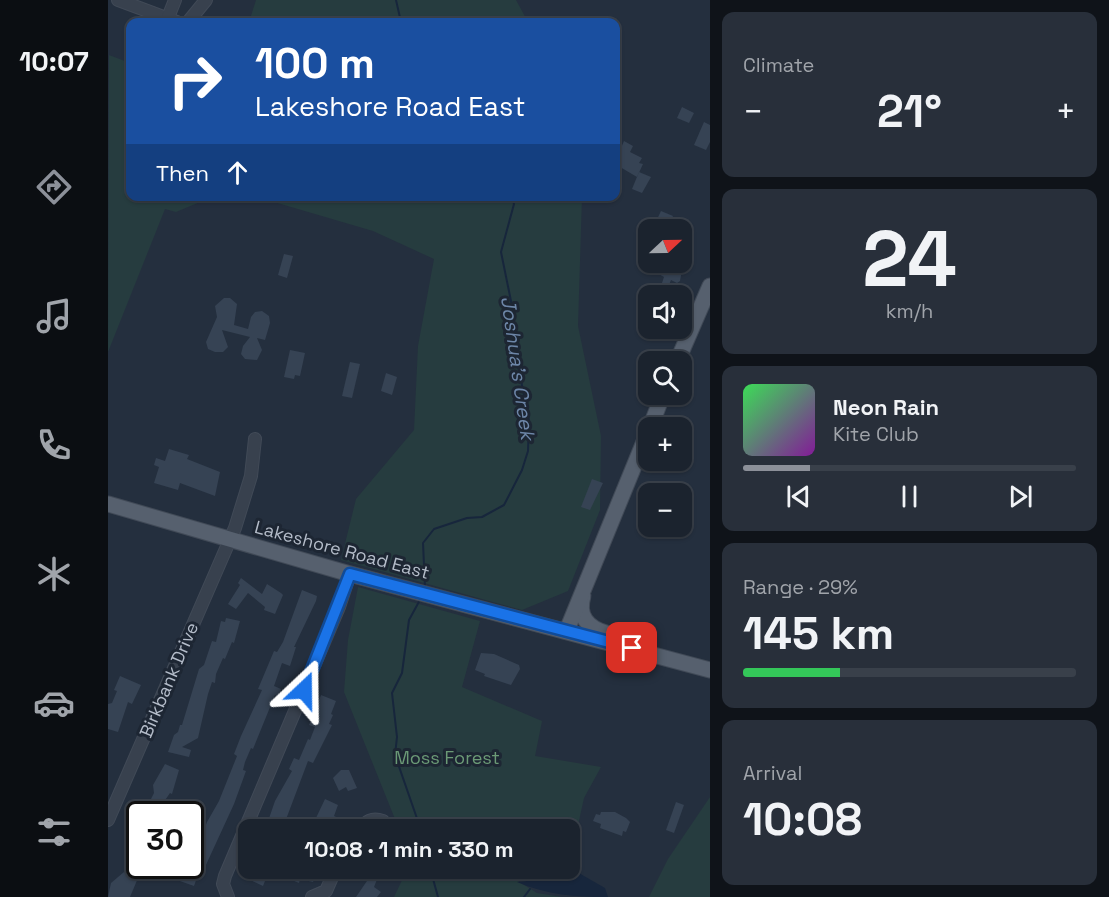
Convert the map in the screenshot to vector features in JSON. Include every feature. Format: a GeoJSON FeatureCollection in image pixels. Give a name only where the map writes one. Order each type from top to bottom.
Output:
{"type":"FeatureCollection","features":[{"type":"Feature","properties":{"kind":"main road"},"geometry":{"type":"LineString","coordinates":[[682,351],[710,286]]}},
{"type":"Feature","properties":{"kind":"main road"},"geometry":{"type":"LineString","coordinates":[[567,630],[638,456]]}},
{"type":"Feature","properties":{"kind":"main road","name":"Lakeshore Road East"},"geometry":{"type":"LineString","coordinates":[[108,504],[350,574],[567,630],[710,670]]}},
{"type":"Feature","properties":{"kind":"main road"},"geometry":{"type":"LineString","coordinates":[[588,577],[581,603],[587,623],[592,629],[630,639],[632,648]]}},
{"type":"Feature","properties":{"kind":"street"},"geometry":{"type":"LineString","coordinates":[[118,0],[164,18]]}},
{"type":"Feature","properties":{"kind":"street"},"geometry":{"type":"LineString","coordinates":[[172,18],[175,0]]}},
{"type":"Feature","properties":{"kind":"street"},"geometry":{"type":"LineString","coordinates":[[191,18],[206,0]]}},
{"type":"Feature","properties":{"kind":"street","name":"Birkbank Drive"},"geometry":{"type":"LineString","coordinates":[[108,820],[230,540],[251,476],[255,439]]}},
{"type":"Feature","properties":{"kind":"street"},"geometry":{"type":"LineString","coordinates":[[228,897],[223,884],[225,876],[339,607],[350,574]]}},
{"type":"Feature","properties":{"kind":"street"},"geometry":{"type":"LineString","coordinates":[[312,897],[326,891],[331,879]]}},
{"type":"Feature","properties":{"kind":"green space"},"geometry":{"type":"Polygon","coordinates":[[[256,0],[516,0],[526,18],[250,18],[256,0]]]}},
{"type":"Feature","properties":{"kind":"green space"},"geometry":{"type":"Polygon","coordinates":[[[109,55],[126,61],[126,201],[202,201],[176,212],[165,209],[108,352],[109,55]]]}},
{"type":"Feature","properties":{"kind":"green space"},"geometry":{"type":"Polygon","coordinates":[[[271,201],[582,201],[578,326],[601,436],[600,510],[568,591],[522,610],[341,560],[356,499],[414,430],[418,346],[434,259],[373,231],[271,201]]]}},
{"type":"Feature","properties":{"kind":"green space","name":"Moss Forest"},"geometry":{"type":"Polygon","coordinates":[[[358,587],[480,621],[462,687],[542,721],[535,756],[601,767],[584,798],[579,819],[395,819],[344,692],[348,640],[358,587]]]}},
{"type":"Feature","properties":{"kind":"green space"},"geometry":{"type":"Polygon","coordinates":[[[710,797],[710,897],[649,897],[668,859],[710,797]]]}},
{"type":"Feature","properties":{"kind":"green space"},"geometry":{"type":"Polygon","coordinates":[[[403,879],[530,879],[516,880],[537,893],[562,897],[394,897],[403,879]]]}},
{"type":"Feature","properties":{"kind":"water"},"geometry":{"type":"Polygon","coordinates":[[[580,874],[605,888],[608,897],[562,894],[539,890],[517,882],[580,879],[580,874]]]}},
{"type":"Feature","properties":{"kind":"building"},"geometry":{"type":"Polygon","coordinates":[[[682,107],[694,113],[689,123],[677,118],[682,107]]]}},
{"type":"Feature","properties":{"kind":"building"},"geometry":{"type":"Polygon","coordinates":[[[704,122],[710,125],[710,142],[706,150],[694,145],[704,122]]]}},
{"type":"Feature","properties":{"kind":"building"},"geometry":{"type":"Polygon","coordinates":[[[624,141],[633,146],[630,152],[642,158],[639,163],[643,164],[637,177],[620,167],[621,148],[624,141]]]}},
{"type":"Feature","properties":{"kind":"building"},"geometry":{"type":"Polygon","coordinates":[[[639,172],[651,177],[642,193],[632,189],[639,172]]]}},
{"type":"Feature","properties":{"kind":"building"},"geometry":{"type":"Polygon","coordinates":[[[661,211],[673,216],[672,219],[657,219],[661,211]]]}},
{"type":"Feature","properties":{"kind":"building"},"geometry":{"type":"Polygon","coordinates":[[[284,254],[293,256],[287,278],[278,275],[284,254]]]}},
{"type":"Feature","properties":{"kind":"building"},"geometry":{"type":"Polygon","coordinates":[[[657,273],[681,273],[680,281],[677,283],[671,280],[669,285],[662,283],[664,277],[657,273]]]}},
{"type":"Feature","properties":{"kind":"building"},"geometry":{"type":"Polygon","coordinates":[[[224,298],[230,298],[237,304],[234,325],[248,329],[255,312],[262,311],[269,316],[270,323],[265,340],[257,338],[262,350],[257,360],[245,359],[241,354],[243,346],[250,337],[222,330],[228,347],[223,352],[208,349],[206,342],[217,317],[215,306],[224,298]]]}},
{"type":"Feature","properties":{"kind":"building"},"geometry":{"type":"Polygon","coordinates":[[[290,350],[305,353],[300,376],[295,375],[294,379],[284,377],[290,350]]]}},
{"type":"Feature","properties":{"kind":"building"},"geometry":{"type":"Polygon","coordinates":[[[350,362],[360,364],[352,398],[342,396],[350,362]]]}},
{"type":"Feature","properties":{"kind":"building"},"geometry":{"type":"Polygon","coordinates":[[[386,373],[397,377],[392,395],[381,391],[386,373]]]}},
{"type":"Feature","properties":{"kind":"building"},"geometry":{"type":"Polygon","coordinates":[[[169,449],[189,455],[187,459],[220,472],[215,496],[180,483],[178,490],[154,483],[159,467],[154,465],[156,458],[165,461],[169,449]]]}},
{"type":"Feature","properties":{"kind":"building"},"geometry":{"type":"Polygon","coordinates":[[[592,479],[603,483],[590,510],[581,507],[592,479]]]}},
{"type":"Feature","properties":{"kind":"building"},"geometry":{"type":"Polygon","coordinates":[[[241,578],[262,594],[267,584],[283,595],[275,614],[264,610],[265,607],[248,593],[236,609],[228,604],[240,585],[238,583],[241,578]]]}},
{"type":"Feature","properties":{"kind":"building"},"geometry":{"type":"Polygon","coordinates":[[[302,590],[317,596],[294,647],[296,647],[290,666],[282,663],[274,686],[281,689],[278,696],[275,695],[253,749],[251,748],[243,770],[246,771],[234,804],[204,867],[204,830],[219,801],[237,756],[234,754],[262,690],[258,689],[274,651],[277,652],[283,642],[302,590]]]}},
{"type":"Feature","properties":{"kind":"building"},"geometry":{"type":"Polygon","coordinates":[[[226,618],[240,621],[234,643],[232,642],[225,659],[223,658],[215,683],[212,682],[198,738],[182,747],[191,750],[189,757],[168,752],[174,735],[182,725],[199,669],[204,665],[212,641],[216,642],[221,621],[225,622],[226,618]]]}},
{"type":"Feature","properties":{"kind":"building"},"geometry":{"type":"Polygon","coordinates":[[[481,653],[494,654],[519,665],[520,669],[511,685],[484,676],[485,674],[475,670],[481,653]]]}},
{"type":"Feature","properties":{"kind":"building"},"geometry":{"type":"Polygon","coordinates":[[[120,676],[141,685],[132,704],[128,702],[118,732],[108,729],[108,704],[112,703],[120,676]]]}},
{"type":"Feature","properties":{"kind":"building"},"geometry":{"type":"Polygon","coordinates":[[[321,695],[336,701],[329,724],[332,725],[313,763],[308,761],[286,819],[269,819],[275,801],[292,771],[289,769],[294,758],[299,760],[308,739],[310,740],[315,727],[309,725],[321,695]]]}},
{"type":"Feature","properties":{"kind":"building"},"geometry":{"type":"Polygon","coordinates":[[[165,764],[179,770],[172,794],[170,793],[164,801],[150,801],[154,793],[153,785],[165,764]]]}},
{"type":"Feature","properties":{"kind":"building"},"geometry":{"type":"Polygon","coordinates":[[[341,770],[349,770],[357,788],[348,791],[346,787],[339,791],[333,778],[341,770]]]}},
{"type":"Feature","properties":{"kind":"building"},"geometry":{"type":"Polygon","coordinates":[[[325,799],[338,805],[335,819],[316,818],[325,799]]]}},
{"type":"Feature","properties":{"kind":"building"},"geometry":{"type":"Polygon","coordinates":[[[676,802],[684,805],[674,833],[666,830],[676,802]]]}},
{"type":"Feature","properties":{"kind":"building"},"geometry":{"type":"Polygon","coordinates":[[[601,812],[615,812],[626,818],[630,822],[626,832],[623,831],[622,836],[600,828],[601,824],[593,821],[596,814],[600,815],[601,812]]]}},
{"type":"Feature","properties":{"kind":"building"},"geometry":{"type":"Polygon","coordinates":[[[124,872],[126,879],[138,879],[130,897],[108,897],[111,883],[124,872]]]}},
{"type":"Feature","properties":{"kind":"building"},"geometry":{"type":"Polygon","coordinates":[[[177,879],[196,879],[194,886],[177,879]]]}},
{"type":"Feature","properties":{"kind":"building"},"geometry":{"type":"Polygon","coordinates":[[[248,879],[266,879],[263,886],[248,879]]]}},
{"type":"Feature","properties":{"kind":"building"},"geometry":{"type":"Polygon","coordinates":[[[368,879],[377,879],[374,887],[381,892],[377,897],[356,897],[368,879]]]}},
{"type":"Feature","properties":{"kind":"waterway","name":"Joshua's Creek"},"geometry":{"type":"LineString","coordinates":[[396,0],[400,18]]}},
{"type":"Feature","properties":{"kind":"waterway","name":"Joshua's Creek"},"geometry":{"type":"LineString","coordinates":[[425,587],[423,543],[434,529],[467,518],[482,517],[504,505],[522,470],[528,451],[529,421],[516,355],[512,306],[501,252],[513,201]]}},
{"type":"Feature","properties":{"kind":"waterway","name":"Joshua's Creek"},"geometry":{"type":"LineString","coordinates":[[417,819],[395,755],[397,737],[392,693],[402,673],[409,620],[421,598]]}},
{"type":"Feature","properties":{"kind":"waterway","name":"Joshua's Creek"},"geometry":{"type":"LineString","coordinates":[[433,879],[438,897]]}},
{"type":"Feature","properties":{"kind":"waterway","name":"Joshua's Creek"},"geometry":{"type":"LineString","coordinates":[[524,897],[530,889]]}},
{"type":"Feature","properties":{"kind":"route"},"geometry":{"type":"LineString","coordinates":[[304,690],[339,607],[350,574],[632,648]]}}]}
